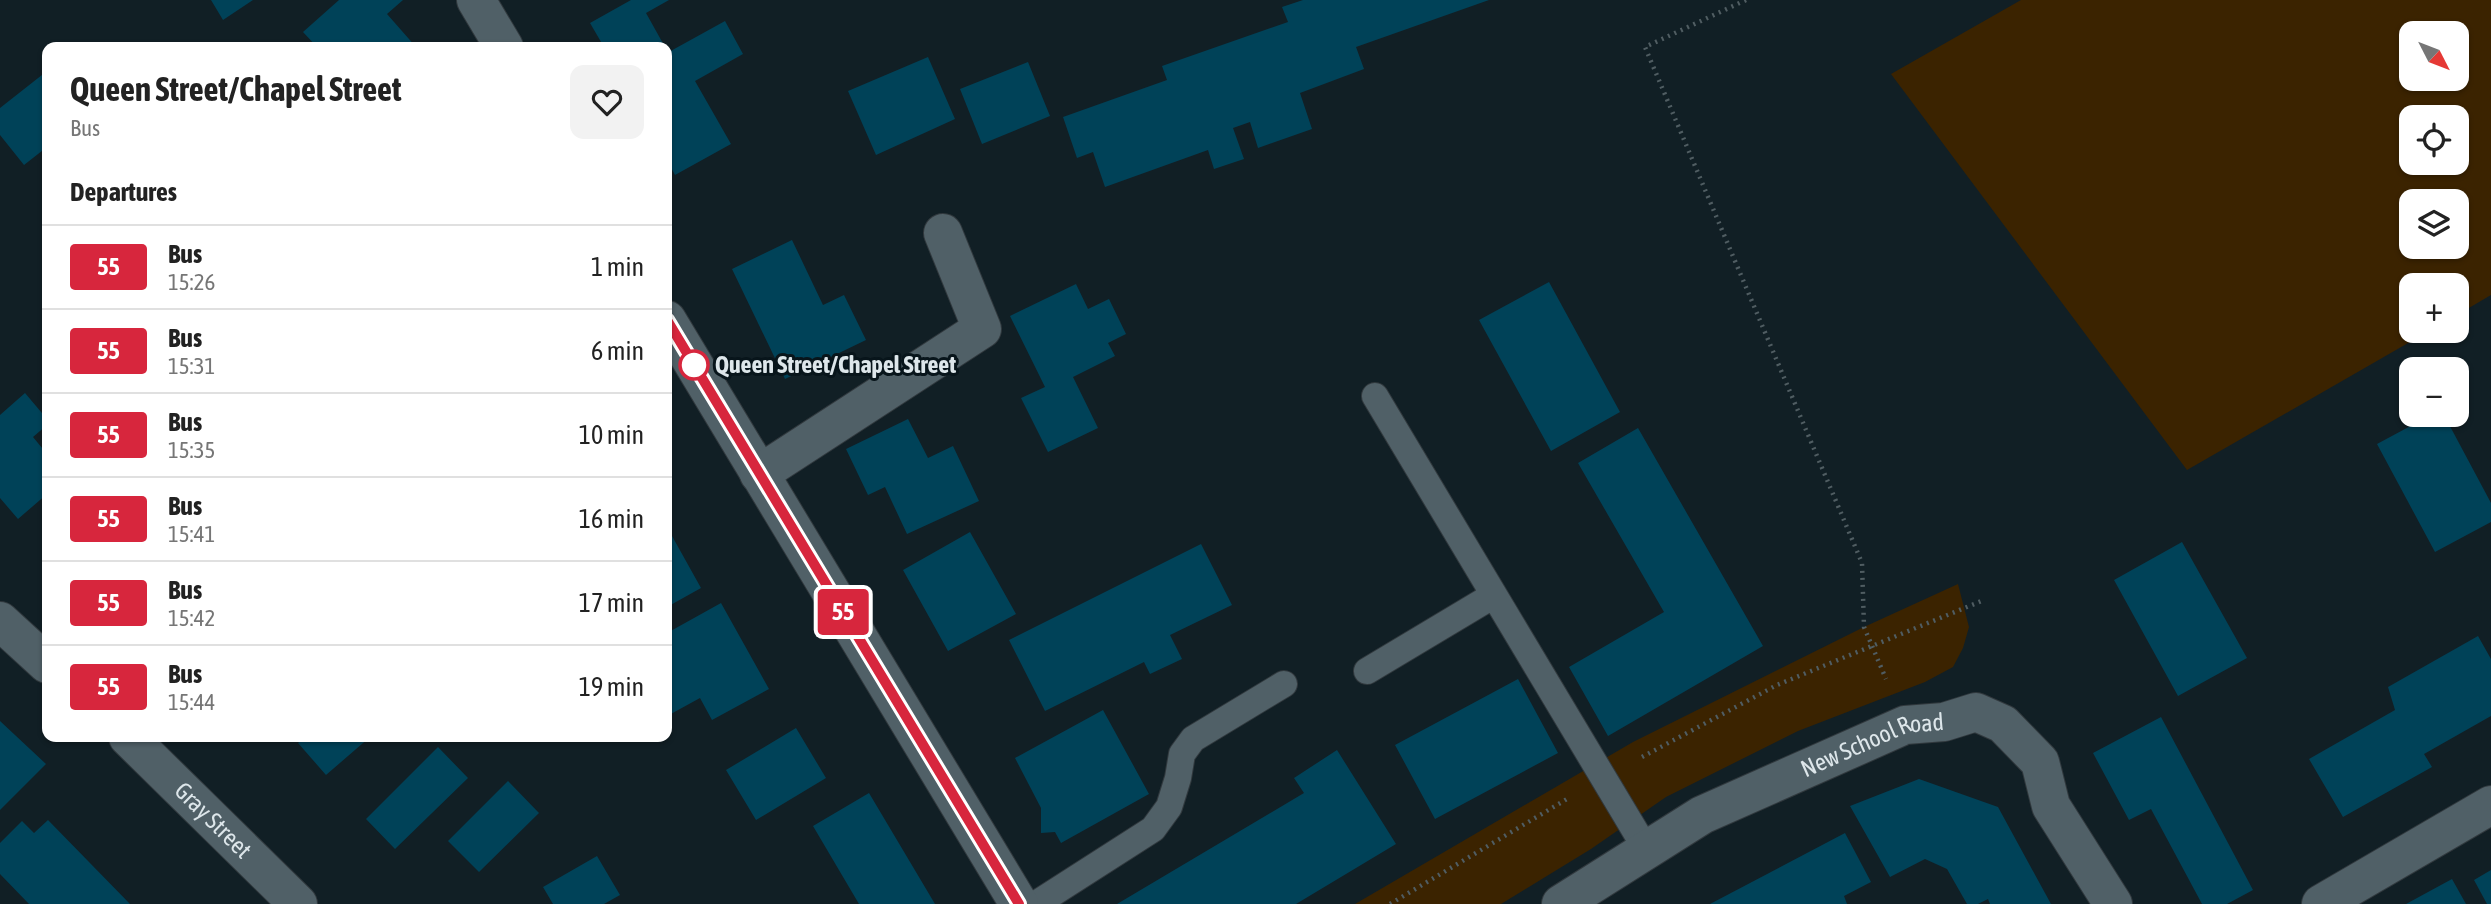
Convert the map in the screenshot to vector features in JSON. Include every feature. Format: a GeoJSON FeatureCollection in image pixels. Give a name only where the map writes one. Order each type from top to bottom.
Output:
{"type":"FeatureCollection","features":[{"type":"Feature","properties":{"kind":"street"},"geometry":{"type":"LineString","coordinates":[[476,0],[501,42]]}},
{"type":"Feature","properties":{"kind":"street"},"geometry":{"type":"LineString","coordinates":[[759,474],[982,329],[943,233]]}},
{"type":"Feature","properties":{"kind":"street"},"geometry":{"type":"LineString","coordinates":[[672,328],[1019,904]]}},
{"type":"Feature","properties":{"kind":"street"},"geometry":{"type":"LineString","coordinates":[[0,621],[42,659]]}},
{"type":"Feature","properties":{"kind":"street","name":"New School Road"},"geometry":{"type":"LineString","coordinates":[[1561,904],[1702,815],[1905,725],[1944,722],[1976,712],[2003,724],[2040,762],[2051,806],[2113,904]]}},
{"type":"Feature","properties":{"kind":"street","name":"Gray Street"},"geometry":{"type":"LineString","coordinates":[[133,742],[298,904]]}},
{"type":"Feature","properties":{"kind":"street"},"geometry":{"type":"LineString","coordinates":[[2320,904],[2491,805]]}},
{"type":"Feature","properties":{"kind":"lane"},"geometry":{"type":"LineString","coordinates":[[1375,396],[1646,849]]}},
{"type":"Feature","properties":{"kind":"lane"},"geometry":{"type":"LineString","coordinates":[[1367,671],[1494,595]]}},
{"type":"Feature","properties":{"kind":"lane"},"geometry":{"type":"LineString","coordinates":[[1037,904],[1153,829],[1169,807],[1182,754],[1193,739],[1284,684]]}},
{"type":"Feature","properties":{"kind":"path"},"geometry":{"type":"LineString","coordinates":[[1746,0],[1645,47],[1861,564],[1864,626]]}},
{"type":"Feature","properties":{"kind":"path"},"geometry":{"type":"LineString","coordinates":[[1390,904],[1603,777],[1777,685],[1984,600]]}},
{"type":"Feature","properties":{"kind":"shaded area"},"geometry":{"type":"Polygon","coordinates":[[[2021,0],[2491,0],[2491,295],[2469,308],[2469,273],[2399,273],[2399,343],[2408,343],[2187,470],[1891,74],[2021,0]]]}},
{"type":"Feature","properties":{"kind":"shaded area"},"geometry":{"type":"Polygon","coordinates":[[[1958,584],[1969,627],[1963,648],[1953,667],[1925,682],[1798,731],[1666,797],[1591,849],[1501,904],[1355,904],[1633,742],[1864,627],[1958,584]]]}},
{"type":"Feature","properties":{"kind":"building"},"geometry":{"type":"Polygon","coordinates":[[[211,0],[253,0],[223,20],[211,0]]]}},
{"type":"Feature","properties":{"kind":"building"},"geometry":{"type":"Polygon","coordinates":[[[339,0],[403,0],[387,14],[412,42],[312,42],[303,32],[339,0]]]}},
{"type":"Feature","properties":{"kind":"building"},"geometry":{"type":"Polygon","coordinates":[[[631,0],[669,0],[646,13],[662,42],[601,42],[590,23],[631,0]]]}},
{"type":"Feature","properties":{"kind":"building"},"geometry":{"type":"Polygon","coordinates":[[[1303,0],[1489,0],[1356,47],[1364,69],[1300,93],[1312,129],[1258,148],[1250,122],[1233,128],[1244,159],[1214,169],[1208,150],[1105,187],[1093,152],[1077,158],[1063,117],[1167,80],[1162,66],[1288,22],[1282,7],[1303,0]]]}},
{"type":"Feature","properties":{"kind":"building"},"geometry":{"type":"Polygon","coordinates":[[[725,21],[743,54],[695,81],[731,144],[675,175],[672,169],[672,50],[725,21]]]}},
{"type":"Feature","properties":{"kind":"building"},"geometry":{"type":"Polygon","coordinates":[[[928,57],[955,119],[876,155],[848,91],[928,57]]]}},
{"type":"Feature","properties":{"kind":"building"},"geometry":{"type":"Polygon","coordinates":[[[1028,62],[1050,116],[982,144],[960,89],[1028,62]]]}},
{"type":"Feature","properties":{"kind":"building"},"geometry":{"type":"Polygon","coordinates":[[[42,75],[42,151],[24,165],[0,135],[0,108],[42,75]]]}},
{"type":"Feature","properties":{"kind":"building"},"geometry":{"type":"Polygon","coordinates":[[[792,240],[823,305],[844,295],[866,340],[785,379],[732,269],[792,240]]]}},
{"type":"Feature","properties":{"kind":"building"},"geometry":{"type":"Polygon","coordinates":[[[1549,282],[1620,412],[1551,451],[1479,320],[1549,282]]]}},
{"type":"Feature","properties":{"kind":"building"},"geometry":{"type":"Polygon","coordinates":[[[1076,284],[1088,309],[1109,299],[1126,334],[1108,343],[1115,356],[1073,377],[1098,428],[1048,452],[1021,398],[1045,387],[1010,316],[1076,284]]]}},
{"type":"Feature","properties":{"kind":"building"},"geometry":{"type":"Polygon","coordinates":[[[25,393],[42,413],[42,429],[33,437],[42,448],[42,498],[18,519],[0,498],[0,415],[25,393]]]}},
{"type":"Feature","properties":{"kind":"building"},"geometry":{"type":"Polygon","coordinates":[[[908,419],[928,458],[953,446],[979,501],[907,534],[885,487],[868,495],[846,449],[908,419]]]}},
{"type":"Feature","properties":{"kind":"building"},"geometry":{"type":"Polygon","coordinates":[[[2409,427],[2450,427],[2491,503],[2491,522],[2435,552],[2377,444],[2409,427]]]}},
{"type":"Feature","properties":{"kind":"building"},"geometry":{"type":"Polygon","coordinates":[[[1638,428],[1763,646],[1608,736],[1569,667],[1664,612],[1578,463],[1638,428]]]}},
{"type":"Feature","properties":{"kind":"building"},"geometry":{"type":"Polygon","coordinates":[[[970,532],[1016,614],[948,651],[903,570],[970,532]]]}},
{"type":"Feature","properties":{"kind":"building"},"geometry":{"type":"Polygon","coordinates":[[[672,536],[701,588],[672,604],[672,536]]]}},
{"type":"Feature","properties":{"kind":"building"},"geometry":{"type":"Polygon","coordinates":[[[2182,542],[2247,658],[2178,696],[2114,580],[2182,542]]]}},
{"type":"Feature","properties":{"kind":"building"},"geometry":{"type":"Polygon","coordinates":[[[1201,544],[1232,605],[1170,635],[1182,659],[1150,674],[1144,662],[1045,711],[1009,640],[1201,544]]]}},
{"type":"Feature","properties":{"kind":"building"},"geometry":{"type":"Polygon","coordinates":[[[721,603],[769,689],[712,720],[700,698],[672,713],[672,630],[721,603]]]}},
{"type":"Feature","properties":{"kind":"building"},"geometry":{"type":"Polygon","coordinates":[[[2478,636],[2491,659],[2491,716],[2424,754],[2432,767],[2343,817],[2309,759],[2395,710],[2388,687],[2478,636]]]}},
{"type":"Feature","properties":{"kind":"building"},"geometry":{"type":"Polygon","coordinates":[[[1518,679],[1558,753],[1435,819],[1395,745],[1518,679]]]}},
{"type":"Feature","properties":{"kind":"building"},"geometry":{"type":"Polygon","coordinates":[[[1103,710],[1149,794],[1061,843],[1055,832],[1041,833],[1041,808],[1015,758],[1103,710]]]}},
{"type":"Feature","properties":{"kind":"building"},"geometry":{"type":"Polygon","coordinates":[[[2161,717],[2253,890],[2227,904],[2202,904],[2151,809],[2129,820],[2093,753],[2161,717]]]}},
{"type":"Feature","properties":{"kind":"building"},"geometry":{"type":"Polygon","coordinates":[[[0,721],[46,764],[0,810],[0,721]]]}},
{"type":"Feature","properties":{"kind":"building"},"geometry":{"type":"Polygon","coordinates":[[[796,728],[826,778],[756,820],[726,770],[796,728]]]}},
{"type":"Feature","properties":{"kind":"building"},"geometry":{"type":"Polygon","coordinates":[[[299,742],[364,742],[326,775],[299,742]]]}},
{"type":"Feature","properties":{"kind":"building"},"geometry":{"type":"Polygon","coordinates":[[[438,747],[468,778],[395,849],[366,819],[438,747]]]}},
{"type":"Feature","properties":{"kind":"building"},"geometry":{"type":"Polygon","coordinates":[[[1337,750],[1396,844],[1296,904],[1117,904],[1304,793],[1294,778],[1337,750]]]}},
{"type":"Feature","properties":{"kind":"building"},"geometry":{"type":"Polygon","coordinates":[[[1919,779],[1998,807],[2051,904],[1990,904],[1988,899],[1978,904],[1967,904],[1947,869],[1925,859],[1890,877],[1850,806],[1919,779]]]}},
{"type":"Feature","properties":{"kind":"building"},"geometry":{"type":"Polygon","coordinates":[[[508,781],[539,813],[479,872],[448,841],[508,781]]]}},
{"type":"Feature","properties":{"kind":"building"},"geometry":{"type":"Polygon","coordinates":[[[869,793],[935,904],[859,904],[813,826],[869,793]]]}},
{"type":"Feature","properties":{"kind":"building"},"geometry":{"type":"Polygon","coordinates":[[[48,820],[130,904],[29,904],[0,874],[0,843],[22,821],[34,833],[48,820]]]}},
{"type":"Feature","properties":{"kind":"building"},"geometry":{"type":"Polygon","coordinates":[[[1845,833],[1871,882],[1844,896],[1847,904],[1710,904],[1845,833]]]}},
{"type":"Feature","properties":{"kind":"building"},"geometry":{"type":"Polygon","coordinates":[[[597,856],[620,895],[604,904],[553,904],[543,887],[597,856]]]}},
{"type":"Feature","properties":{"kind":"building"},"geometry":{"type":"Polygon","coordinates":[[[2491,870],[2491,904],[2487,904],[2474,880],[2491,870]]]}},
{"type":"Feature","properties":{"kind":"building"},"geometry":{"type":"Polygon","coordinates":[[[2452,879],[2466,904],[2406,904],[2452,879]]]}},
{"type":"Feature","properties":{"kind":"bus line","name":"55"},"geometry":{"type":"LineString","coordinates":[[672,328],[1019,904]]}},
{"type":"Feature","properties":{"kind":"place","name":"Queen Street/Chapel Street"},"geometry":{"type":"Point","coordinates":[694,365]}}]}
